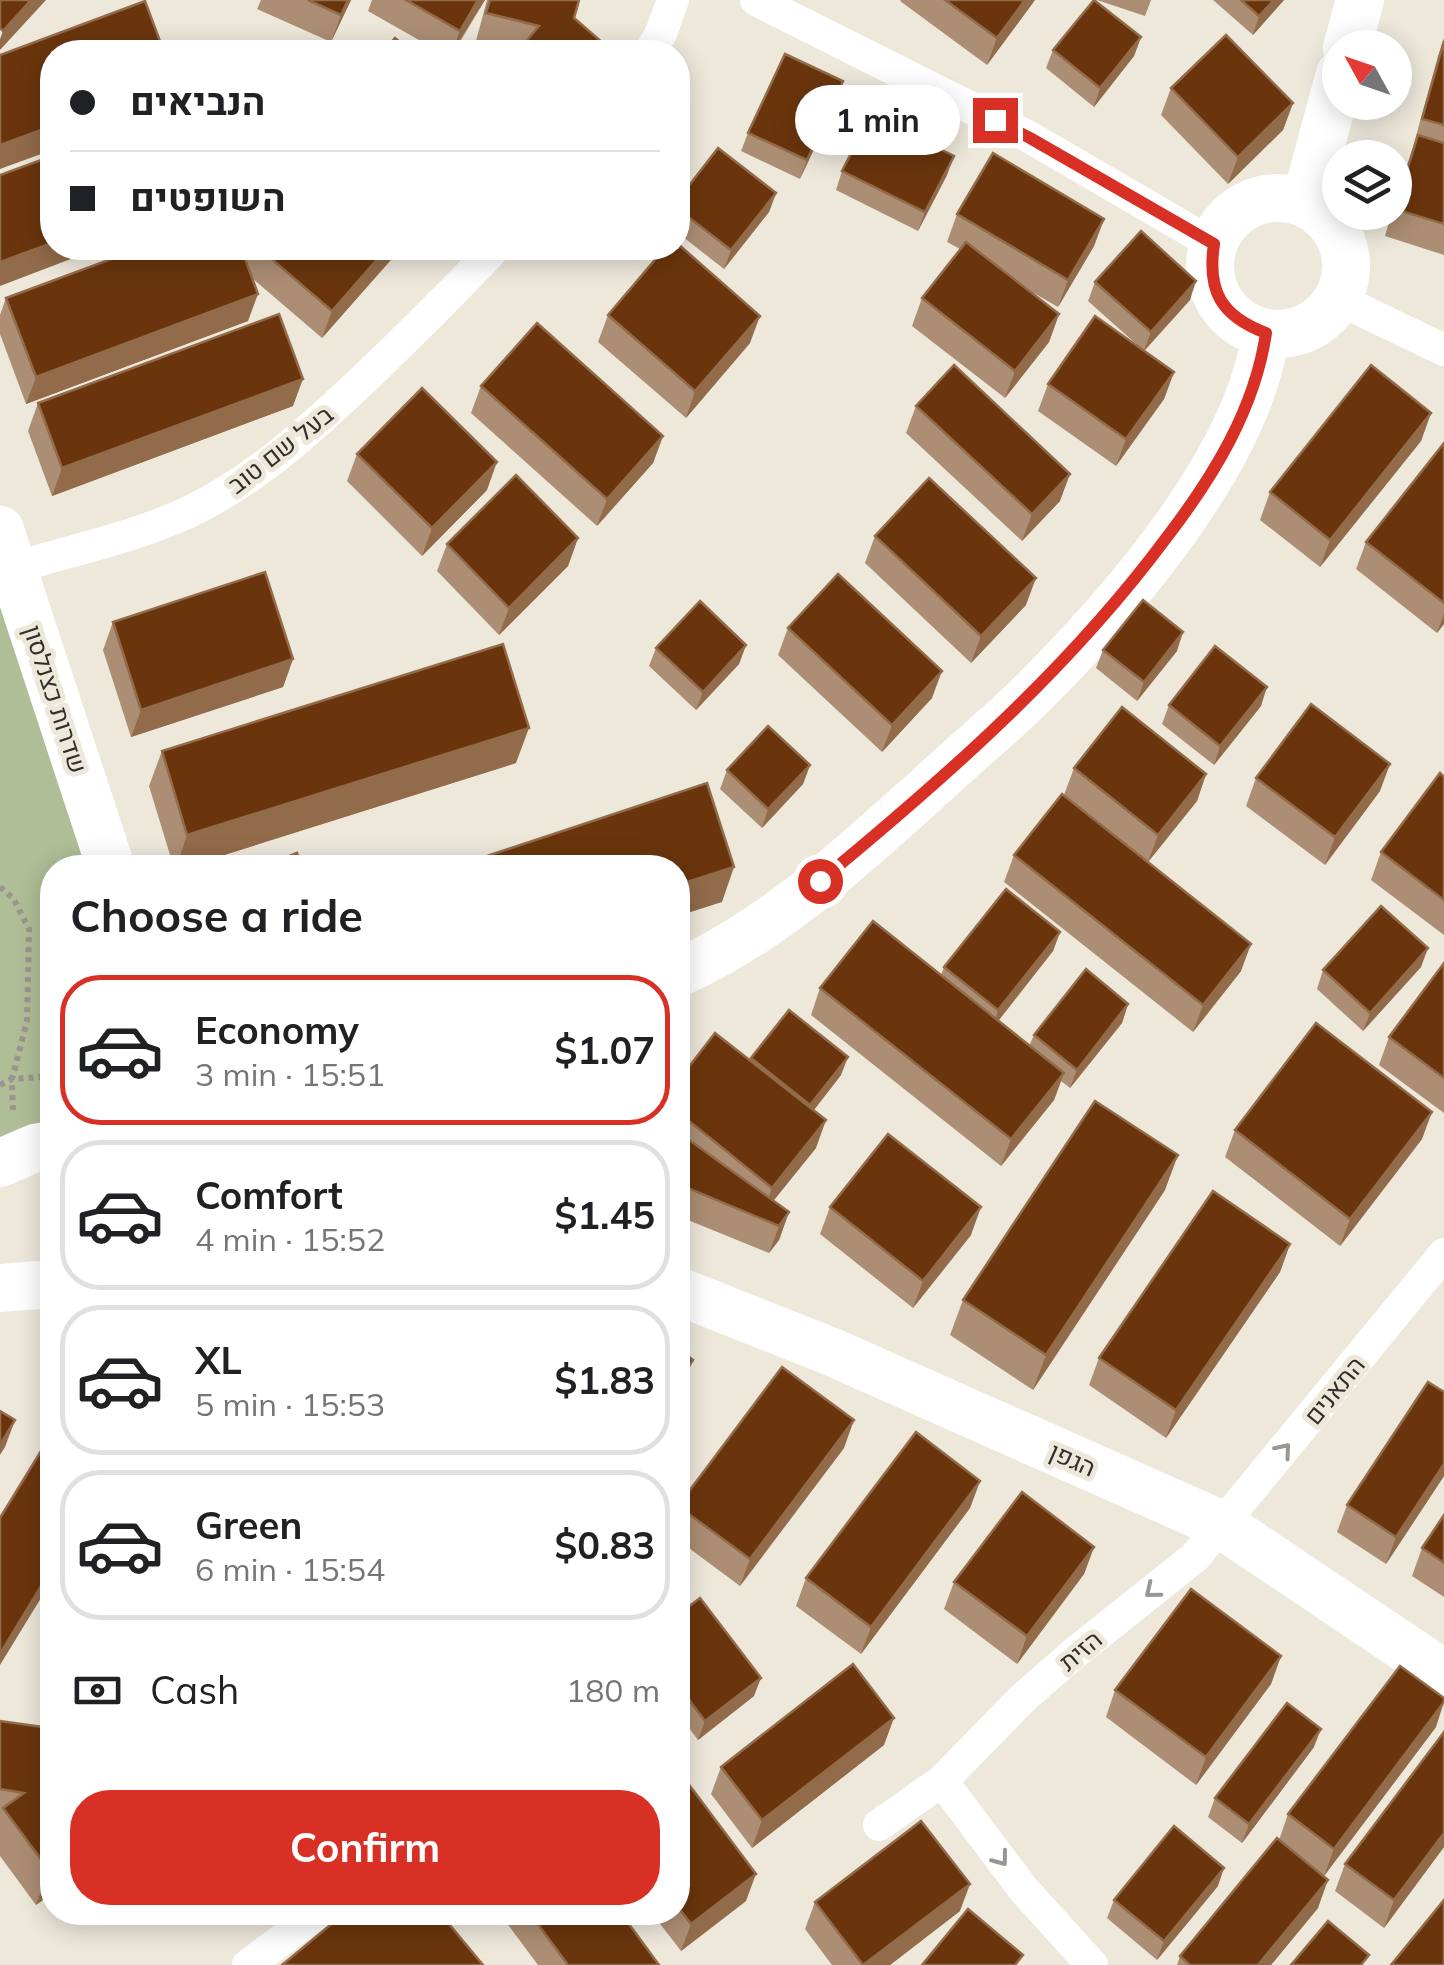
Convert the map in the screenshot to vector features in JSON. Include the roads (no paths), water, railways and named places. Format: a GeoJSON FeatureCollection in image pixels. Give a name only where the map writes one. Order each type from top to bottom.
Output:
{"type":"FeatureCollection","features":[{"type":"Feature","properties":{"kind":"street"},"geometry":{"type":"LineString","coordinates":[[658,40],[674,0]]}},
{"type":"Feature","properties":{"kind":"street"},"geometry":{"type":"LineString","coordinates":[[756,0],[1030,138],[1214,244]]}},
{"type":"Feature","properties":{"kind":"street"},"geometry":{"type":"LineString","coordinates":[[1352,30],[1360,0]]}},
{"type":"Feature","properties":{"kind":"street"},"geometry":{"type":"LineString","coordinates":[[1305,203],[1328,120]]}},
{"type":"Feature","properties":{"kind":"street"},"geometry":{"type":"LineString","coordinates":[[1284,198],[1305,203],[1324,216],[1338,233],[1346,255],[1346,278],[1338,299],[1325,316],[1307,328],[1266,333],[1244,325],[1226,310],[1215,290],[1210,268],[1214,244],[1224,225],[1240,209],[1261,200],[1284,198]]}},
{"type":"Feature","properties":{"kind":"street","name":"בעל שם טוב"},"geometry":{"type":"LineString","coordinates":[[7,549],[160,524],[224,493],[295,442],[352,391],[483,260]]}},
{"type":"Feature","properties":{"kind":"street"},"geometry":{"type":"LineString","coordinates":[[1338,299],[1444,350]]}},
{"type":"Feature","properties":{"kind":"street"},"geometry":{"type":"LineString","coordinates":[[690,968],[797,900],[992,731],[1068,657],[1142,571],[1209,480],[1250,393],[1266,333]]}},
{"type":"Feature","properties":{"kind":"street","name":"שדרות כצנלסון"},"geometry":{"type":"LineString","coordinates":[[7,549],[108,855]]}},
{"type":"Feature","properties":{"kind":"street","name":"התאנים"},"geometry":{"type":"LineString","coordinates":[[1222,1525],[1444,1254]]}},
{"type":"Feature","properties":{"kind":"street"},"geometry":{"type":"LineString","coordinates":[[0,1288],[40,1285]]}},
{"type":"Feature","properties":{"kind":"street","name":"הגפן"},"geometry":{"type":"LineString","coordinates":[[690,1296],[832,1352],[1222,1525],[1444,1674]]}},
{"type":"Feature","properties":{"kind":"street","name":"הזית"},"geometry":{"type":"LineString","coordinates":[[879,1825],[942,1781],[1023,1698],[1195,1557],[1222,1525]]}},
{"type":"Feature","properties":{"kind":"street"},"geometry":{"type":"LineString","coordinates":[[942,1781],[1024,1890],[1092,1965]]}},
{"type":"Feature","properties":{"kind":"street"},"geometry":{"type":"LineString","coordinates":[[248,1965],[302,1925]]}}]}
